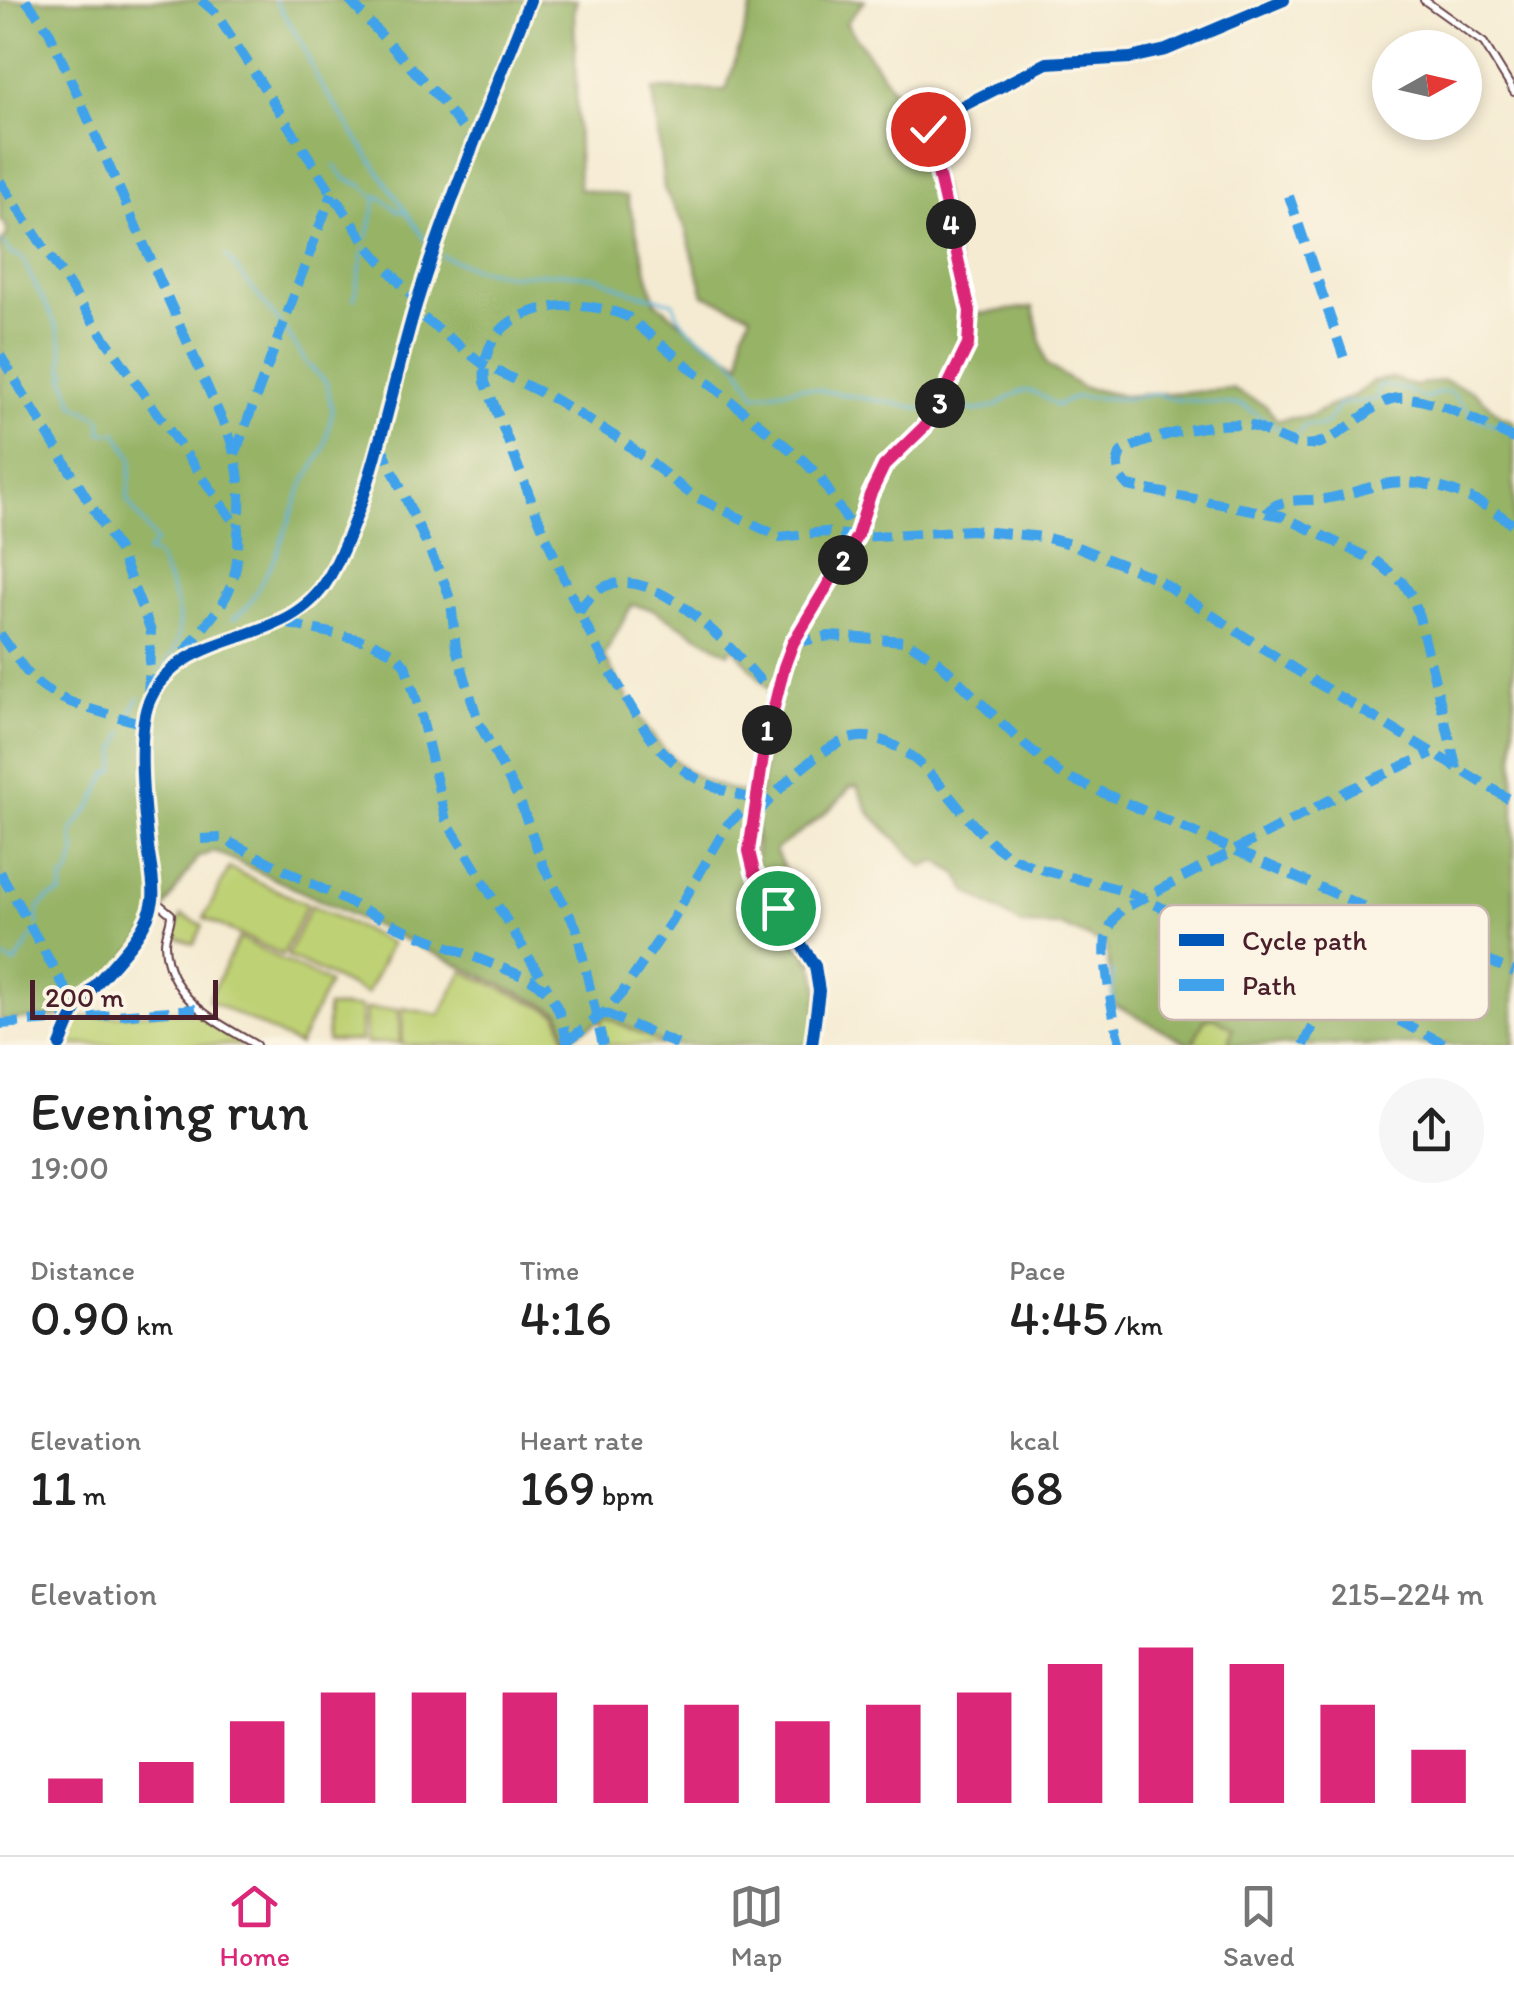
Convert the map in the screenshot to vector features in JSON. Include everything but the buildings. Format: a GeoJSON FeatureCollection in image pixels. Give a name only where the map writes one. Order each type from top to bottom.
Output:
{"type":"FeatureCollection","features":[{"type":"Feature","properties":{"kind":"street"},"geometry":{"type":"LineString","coordinates":[[60,1045],[76,1008],[138,934],[153,899],[143,724],[149,701],[177,664],[217,644],[287,620],[326,583],[357,511],[435,249],[530,0]]}},
{"type":"Feature","properties":{"kind":"street"},"geometry":{"type":"LineString","coordinates":[[812,1045],[819,990],[815,966],[754,872],[749,851],[774,698],[793,643],[857,536],[884,466],[924,427],[968,345],[970,311],[928,136],[934,121],[1047,64],[1130,58],[1166,50],[1284,0]]}},
{"type":"Feature","properties":{"kind":"street"},"geometry":{"type":"LineString","coordinates":[[1424,0],[1484,43],[1514,92]]}},
{"type":"Feature","properties":{"kind":"street"},"geometry":{"type":"LineString","coordinates":[[153,899],[171,914],[165,949],[174,977],[187,998],[196,1009],[256,1045]]}},
{"type":"Feature","properties":{"kind":"green space"},"geometry":{"type":"Polygon","coordinates":[[[0,0],[577,0],[574,9],[579,189],[627,196],[655,301],[698,336],[741,363],[743,332],[751,314],[704,295],[684,224],[664,189],[653,89],[726,90],[754,0],[865,0],[846,23],[923,132],[940,185],[968,315],[1033,307],[1046,364],[1081,387],[1125,396],[1232,389],[1266,406],[1277,420],[1309,416],[1357,394],[1373,381],[1392,378],[1416,386],[1444,380],[1473,391],[1514,422],[1514,1045],[1228,1045],[1233,1028],[1218,1020],[1489,1020],[1489,905],[1159,905],[1159,1020],[1204,1020],[1194,1041],[1187,1043],[1114,1004],[1106,945],[1062,926],[1022,925],[967,891],[956,873],[937,861],[923,867],[869,812],[857,786],[850,787],[826,812],[775,850],[797,895],[792,905],[819,958],[814,964],[756,877],[757,814],[749,872],[816,972],[819,991],[812,1045],[666,1045],[606,1017],[567,1039],[560,1012],[214,851],[197,858],[156,921],[87,1005],[71,1016],[0,1021],[0,243],[7,235],[7,227],[0,220],[0,0]],[[632,605],[604,656],[644,724],[683,767],[707,781],[759,797],[777,699],[733,647],[728,653],[652,609],[632,605]]]}},
{"type":"Feature","properties":{"kind":"green space"},"geometry":{"type":"Polygon","coordinates":[[[229,868],[307,904],[283,955],[204,918],[229,868]]]}},
{"type":"Feature","properties":{"kind":"green space"},"geometry":{"type":"Polygon","coordinates":[[[311,905],[391,943],[367,994],[287,956],[311,905]]]}},
{"type":"Feature","properties":{"kind":"green space"},"geometry":{"type":"Polygon","coordinates":[[[182,915],[203,925],[194,944],[172,936],[182,915]]]}},
{"type":"Feature","properties":{"kind":"green space"},"geometry":{"type":"Polygon","coordinates":[[[239,938],[329,983],[299,1045],[208,1000],[239,938]]]}},
{"type":"Feature","properties":{"kind":"green space"},"geometry":{"type":"Polygon","coordinates":[[[463,971],[558,1014],[566,1045],[402,1045],[403,1008],[440,1015],[463,971]]]}},
{"type":"Feature","properties":{"kind":"green space"},"geometry":{"type":"Polygon","coordinates":[[[327,1007],[361,1007],[361,1041],[327,1041],[327,1007]]]}},
{"type":"Feature","properties":{"kind":"green space"},"geometry":{"type":"Polygon","coordinates":[[[365,1009],[399,1009],[400,1043],[366,1043],[365,1009]]]}},
{"type":"Feature","properties":{"kind":"green space"},"geometry":{"type":"Polygon","coordinates":[[[195,1013],[250,1045],[65,1045],[77,1018],[195,1013]]]}},
{"type":"Feature","properties":{"kind":"green space"},"geometry":{"type":"Polygon","coordinates":[[[606,1017],[666,1045],[606,1045],[600,1019],[606,1017]]]}},
{"type":"Feature","properties":{"kind":"green space"},"geometry":{"type":"Polygon","coordinates":[[[1204,1020],[1218,1020],[1233,1028],[1228,1045],[1201,1045],[1194,1041],[1204,1020]]]}},
{"type":"Feature","properties":{"kind":"waterway"},"geometry":{"type":"LineString","coordinates":[[275,0],[301,42],[319,82],[429,246]]}},
{"type":"Feature","properties":{"kind":"waterway"},"geometry":{"type":"LineString","coordinates":[[334,165],[346,179],[365,187],[398,211],[407,212]]}},
{"type":"Feature","properties":{"kind":"waterway"},"geometry":{"type":"LineString","coordinates":[[367,238],[377,196]]}},
{"type":"Feature","properties":{"kind":"waterway"},"geometry":{"type":"LineString","coordinates":[[3,242],[10,253],[23,258],[55,324],[67,372],[64,376],[74,404],[101,419],[101,433],[117,433],[132,458],[127,500],[156,542],[147,552],[157,556],[178,616],[177,644],[160,673]]}},
{"type":"Feature","properties":{"kind":"waterway"},"geometry":{"type":"LineString","coordinates":[[354,299],[365,245]]}},
{"type":"Feature","properties":{"kind":"waterway"},"geometry":{"type":"LineString","coordinates":[[226,256],[281,324]]}},
{"type":"Feature","properties":{"kind":"waterway"},"geometry":{"type":"LineString","coordinates":[[442,256],[473,268],[510,275],[563,273],[597,277],[632,292],[673,302],[684,324],[734,361],[755,395],[802,387],[930,410]]}},
{"type":"Feature","properties":{"kind":"waterway"},"geometry":{"type":"LineString","coordinates":[[233,619],[248,606],[275,558],[302,487],[324,449],[332,412],[327,383],[307,364],[285,329]]}},
{"type":"Feature","properties":{"kind":"waterway"},"geometry":{"type":"LineString","coordinates":[[941,407],[991,408],[1023,391],[1042,396],[1056,406],[1075,397],[1126,399],[1156,394],[1242,405],[1292,437],[1306,425],[1326,424],[1340,404],[1376,400],[1379,385],[1408,390],[1424,399],[1450,392],[1474,417],[1514,432]]}},
{"type":"Feature","properties":{"kind":"waterway"},"geometry":{"type":"LineString","coordinates":[[131,712],[139,698]]}},
{"type":"Feature","properties":{"kind":"waterway"},"geometry":{"type":"LineString","coordinates":[[37,925],[38,909],[49,898],[61,894],[76,849],[73,830],[92,805],[108,773],[115,771],[124,732]]}},
{"type":"Feature","properties":{"kind":"waterway"},"geometry":{"type":"LineString","coordinates":[[0,960],[15,964],[33,935]]}},
{"type":"Feature","properties":{"kind":"waterway"},"geometry":{"type":"LineString","coordinates":[[1112,971],[1113,1004]]}},
{"type":"Feature","properties":{"kind":"marked path"},"geometry":{"type":"LineString","coordinates":[[26,0],[49,31],[230,438],[239,483],[238,528]]}},
{"type":"Feature","properties":{"kind":"marked path"},"geometry":{"type":"LineString","coordinates":[[201,0],[215,12],[332,193],[371,250],[414,299],[420,315],[483,364],[556,400],[624,442],[692,495],[780,537],[824,532],[860,537],[971,530],[1043,537],[1070,544],[1155,578],[1307,677],[1514,802]]}},
{"type":"Feature","properties":{"kind":"marked path"},"geometry":{"type":"LineString","coordinates":[[349,0],[439,98],[475,145]]}},
{"type":"Feature","properties":{"kind":"marked path"},"geometry":{"type":"LineString","coordinates":[[0,181],[238,528],[231,586],[183,655]]}},
{"type":"Feature","properties":{"kind":"marked path"},"geometry":{"type":"LineString","coordinates":[[235,454],[332,193]]}},
{"type":"Feature","properties":{"kind":"marked path"},"geometry":{"type":"LineString","coordinates":[[1289,196],[1345,361]]}},
{"type":"Feature","properties":{"kind":"marked path"},"geometry":{"type":"LineString","coordinates":[[755,800],[701,781],[665,754],[640,722],[600,652],[546,538],[485,382],[487,356],[496,336],[512,321],[557,306],[582,306],[628,317],[804,461],[821,479],[857,536]]}},
{"type":"Feature","properties":{"kind":"marked path"},"geometry":{"type":"LineString","coordinates":[[0,355],[120,553],[151,631],[148,696]]}},
{"type":"Feature","properties":{"kind":"marked path"},"geometry":{"type":"LineString","coordinates":[[1457,769],[1418,613],[1402,582],[1377,562],[1282,516],[1128,486],[1118,461],[1121,452],[1149,440],[1225,425],[1255,427],[1292,443],[1320,443],[1383,402],[1405,398],[1454,411],[1514,439]]}},
{"type":"Feature","properties":{"kind":"marked path"},"geometry":{"type":"LineString","coordinates":[[380,443],[445,584],[456,648],[478,721],[519,799],[544,867],[576,927],[603,1045]]}},
{"type":"Feature","properties":{"kind":"marked path"},"geometry":{"type":"LineString","coordinates":[[1267,513],[1285,502],[1332,498],[1401,482],[1436,486],[1470,498],[1514,526]]}},
{"type":"Feature","properties":{"kind":"marked path"},"geometry":{"type":"LineString","coordinates":[[579,612],[600,589],[626,583],[654,590],[711,629],[774,697]]}},
{"type":"Feature","properties":{"kind":"marked path"},"geometry":{"type":"LineString","coordinates":[[287,621],[371,642],[395,654],[405,665],[446,820],[548,989]]}},
{"type":"Feature","properties":{"kind":"marked path"},"geometry":{"type":"LineString","coordinates":[[0,634],[45,689],[84,707],[140,723]]}},
{"type":"Feature","properties":{"kind":"marked path"},"geometry":{"type":"LineString","coordinates":[[793,643],[829,636],[906,641],[939,662],[1060,774],[1360,905]]}},
{"type":"Feature","properties":{"kind":"marked path"},"geometry":{"type":"LineString","coordinates":[[758,813],[822,752],[853,738],[867,737],[891,744],[911,756],[995,846],[1016,859],[1159,906]]}},
{"type":"Feature","properties":{"kind":"marked path"},"geometry":{"type":"LineString","coordinates":[[1121,1045],[1109,992],[1105,948],[1110,927],[1121,910],[1349,790],[1432,753]]}},
{"type":"Feature","properties":{"kind":"marked path"},"geometry":{"type":"LineString","coordinates":[[567,1041],[604,1013],[622,993],[673,919],[728,824],[755,800]]}},
{"type":"Feature","properties":{"kind":"marked path"},"geometry":{"type":"LineString","coordinates":[[201,839],[221,838],[396,926],[530,979],[552,999],[568,1045]]}},
{"type":"Feature","properties":{"kind":"marked path"},"geometry":{"type":"LineString","coordinates":[[0,872],[76,1008]]}},
{"type":"Feature","properties":{"kind":"marked path"},"geometry":{"type":"LineString","coordinates":[[1489,961],[1514,972]]}},
{"type":"Feature","properties":{"kind":"marked path"},"geometry":{"type":"LineString","coordinates":[[0,1024],[196,1009]]}},
{"type":"Feature","properties":{"kind":"marked path"},"geometry":{"type":"LineString","coordinates":[[604,1013],[679,1045]]}},
{"type":"Feature","properties":{"kind":"marked path"},"geometry":{"type":"LineString","coordinates":[[1304,1045],[1316,1020]]}},
{"type":"Feature","properties":{"kind":"marked path"},"geometry":{"type":"LineString","coordinates":[[1397,1020],[1447,1045]]}},
{"type":"Feature","properties":{"kind":"cycle path"},"geometry":{"type":"LineString","coordinates":[[60,1045],[80,1004],[142,927],[153,900],[142,774],[142,735],[148,704],[163,679],[183,661],[287,618],[310,602],[328,579],[357,515],[416,305],[442,228],[530,0]]}},
{"type":"Feature","properties":{"kind":"cycle path"},"geometry":{"type":"LineString","coordinates":[[812,1045],[819,991],[815,966],[754,871],[749,851],[752,821],[774,697],[793,643],[857,536],[884,466],[924,427],[967,345],[970,311],[928,129],[933,121],[1047,63],[1130,58],[1166,50],[1284,0]]}},
{"type":"Feature","properties":{"kind":"route"},"geometry":{"type":"LineString","coordinates":[[778,908],[754,872],[749,851],[765,743],[784,667],[793,643],[857,536],[884,466],[924,427],[968,345],[970,311],[928,129]]}}]}
